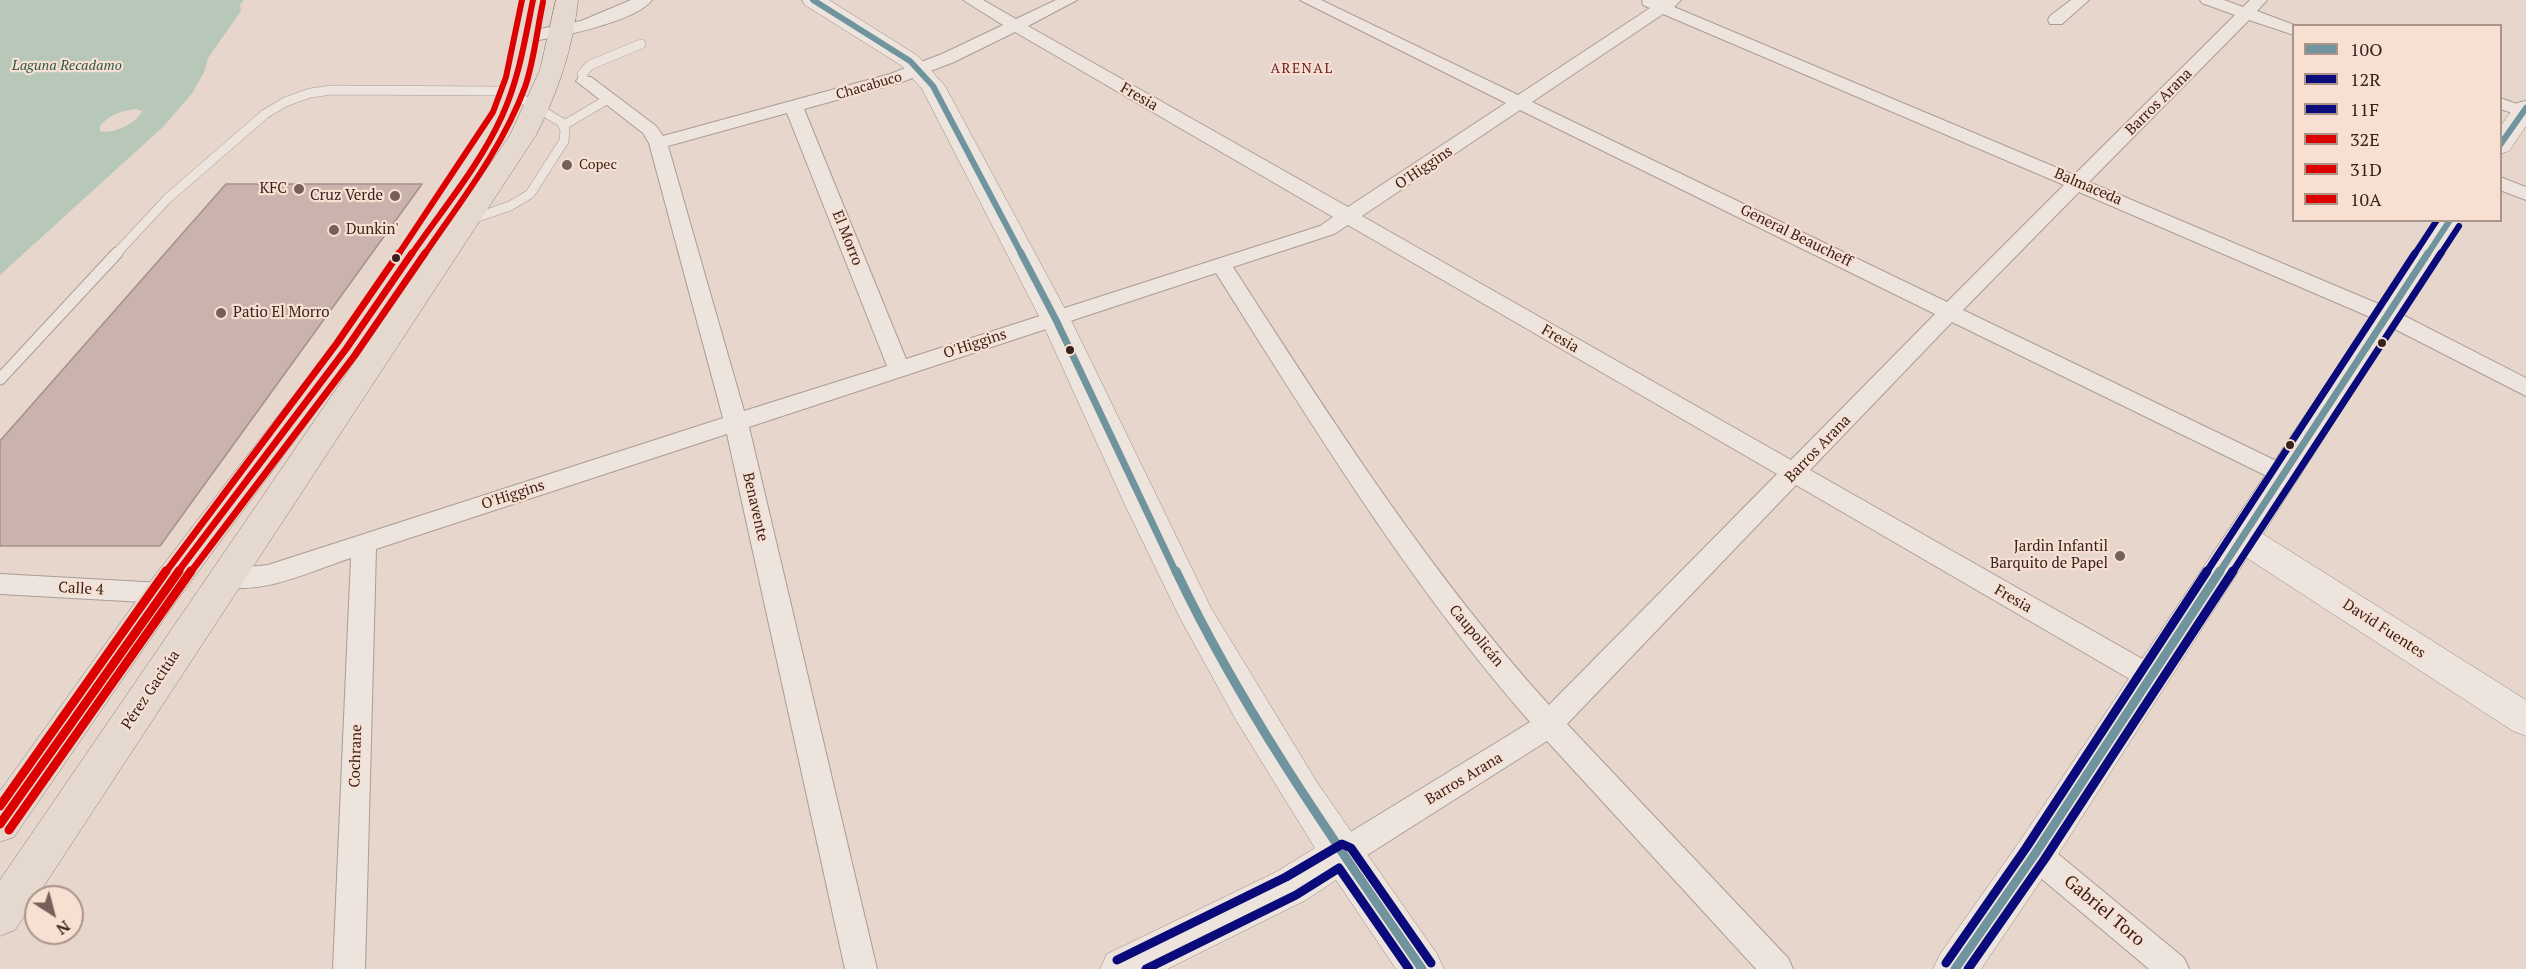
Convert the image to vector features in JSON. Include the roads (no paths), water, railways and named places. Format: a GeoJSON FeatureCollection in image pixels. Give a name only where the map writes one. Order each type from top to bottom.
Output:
{"type":"FeatureCollection","features":[{"type":"Feature","properties":{"kind":"main road"},"geometry":{"type":"LineString","coordinates":[[0,824],[162,593],[346,350],[477,159],[512,93],[526,37],[532,0]]}},
{"type":"Feature","properties":{"kind":"main road","name":"Pérez Gacitúa"},"geometry":{"type":"LineString","coordinates":[[0,916],[523,135],[538,107],[554,67],[563,33],[567,0]]}},
{"type":"Feature","properties":{"kind":"main road"},"geometry":{"type":"LineString","coordinates":[[813,0],[920,70],[933,86],[1056,319],[1150,524],[1198,618],[1256,719],[1342,854],[1422,969]]}},
{"type":"Feature","properties":{"kind":"main road"},"geometry":{"type":"LineString","coordinates":[[2502,142],[2519,109]]}},
{"type":"Feature","properties":{"kind":"main road"},"geometry":{"type":"LineString","coordinates":[[1955,969],[2035,854],[2385,315],[2449,222]]}},
{"type":"Feature","properties":{"kind":"main road","name":"David Fuentes"},"geometry":{"type":"LineString","coordinates":[[2242,538],[2526,720]]}},
{"type":"Feature","properties":{"kind":"main road"},"geometry":{"type":"LineString","coordinates":[[1122,969],[1291,886],[1342,854]]}},
{"type":"Feature","properties":{"kind":"street"},"geometry":{"type":"LineString","coordinates":[[526,37],[563,33],[597,23],[644,0]]}},
{"type":"Feature","properties":{"kind":"street","name":"Fresia"},"geometry":{"type":"LineString","coordinates":[[971,0],[2150,677]]}},
{"type":"Feature","properties":{"kind":"street","name":"Chacabuco"},"geometry":{"type":"LineString","coordinates":[[658,143],[794,107],[920,70],[1069,0]]}},
{"type":"Feature","properties":{"kind":"street","name":"General Beaucheff"},"geometry":{"type":"LineString","coordinates":[[1308,0],[2283,474]]}},
{"type":"Feature","properties":{"kind":"street","name":"Balmaceda"},"geometry":{"type":"LineString","coordinates":[[1644,0],[1667,4],[2385,315],[2526,388]]}},
{"type":"Feature","properties":{"kind":"street"},"geometry":{"type":"LineString","coordinates":[[2056,20],[2081,0]]}},
{"type":"Feature","properties":{"kind":"street"},"geometry":{"type":"LineString","coordinates":[[2208,0],[2253,7],[2292,29]]}},
{"type":"Feature","properties":{"kind":"street","name":"O'Higgins"},"geometry":{"type":"LineString","coordinates":[[226,577],[241,579],[268,575],[1327,230],[1349,218],[1667,4]]}},
{"type":"Feature","properties":{"kind":"street","name":"Barros Arana"},"geometry":{"type":"LineString","coordinates":[[1342,854],[1525,742],[1550,723],[1950,311],[2253,7]]}},
{"type":"Feature","properties":{"kind":"street","name":"Benavente"},"geometry":{"type":"LineString","coordinates":[[585,81],[650,130],[658,143],[736,422],[861,969]]}},
{"type":"Feature","properties":{"kind":"street","name":"El Morro"},"geometry":{"type":"LineString","coordinates":[[794,107],[899,369]]}},
{"type":"Feature","properties":{"kind":"street"},"geometry":{"type":"LineString","coordinates":[[2502,184],[2526,194]]}},
{"type":"Feature","properties":{"kind":"street","name":"Caupolicán"},"geometry":{"type":"LineString","coordinates":[[1222,266],[1381,513],[1454,610],[1550,723],[1777,969]]}},
{"type":"Feature","properties":{"kind":"street","name":"Cochrane"},"geometry":{"type":"LineString","coordinates":[[349,969],[364,544]]}},
{"type":"Feature","properties":{"kind":"street","name":"Calle 4"},"geometry":{"type":"LineString","coordinates":[[0,584],[162,593]]}},
{"type":"Feature","properties":{"kind":"street","name":"Gabriel Toro"},"geometry":{"type":"LineString","coordinates":[[2035,854],[2173,969]]}},
{"type":"Feature","properties":{"kind":"lane"},"geometry":{"type":"LineString","coordinates":[[585,81],[582,74],[590,65],[641,44]]}},
{"type":"Feature","properties":{"kind":"lane"},"geometry":{"type":"LineString","coordinates":[[0,379],[167,199],[265,114],[285,102],[310,93],[332,90],[512,93],[564,125]]}},
{"type":"Feature","properties":{"kind":"lane"},"geometry":{"type":"LineString","coordinates":[[564,125],[608,99]]}},
{"type":"Feature","properties":{"kind":"lane"},"geometry":{"type":"LineString","coordinates":[[465,222],[510,206],[530,194],[564,141],[564,125]]}},
{"type":"Feature","properties":{"kind":"water","name":"Laguna Recadamo"},"geometry":{"type":"Polygon","coordinates":[[[0,0],[244,0],[240,5],[241,11],[208,58],[205,70],[193,92],[164,126],[0,275],[0,0]],[[136,109],[116,114],[100,126],[100,131],[111,131],[124,127],[135,120],[142,111],[136,109]]]}},
{"type":"Feature","properties":{"kind":"place","name":"Copec"},"geometry":{"type":"Point","coordinates":[567,165]}},
{"type":"Feature","properties":{"kind":"place","name":"KFC"},"geometry":{"type":"Point","coordinates":[299,189]}},
{"type":"Feature","properties":{"kind":"place","name":"Cruz Verde"},"geometry":{"type":"Point","coordinates":[395,196]}},
{"type":"Feature","properties":{"kind":"place","name":"Dunkin'"},"geometry":{"type":"Point","coordinates":[334,230]}},
{"type":"Feature","properties":{"kind":"place","name":"Patio El Morro"},"geometry":{"type":"Point","coordinates":[221,313]}},
{"type":"Feature","properties":{"kind":"place","name":"Jardin Infantil Barquito de Papel"},"geometry":{"type":"Point","coordinates":[2120,556]}},
{"type":"Feature","properties":{"kind":"district","name":"ARENAL"},"geometry":{"type":"Point","coordinates":[1302,69]}}]}
